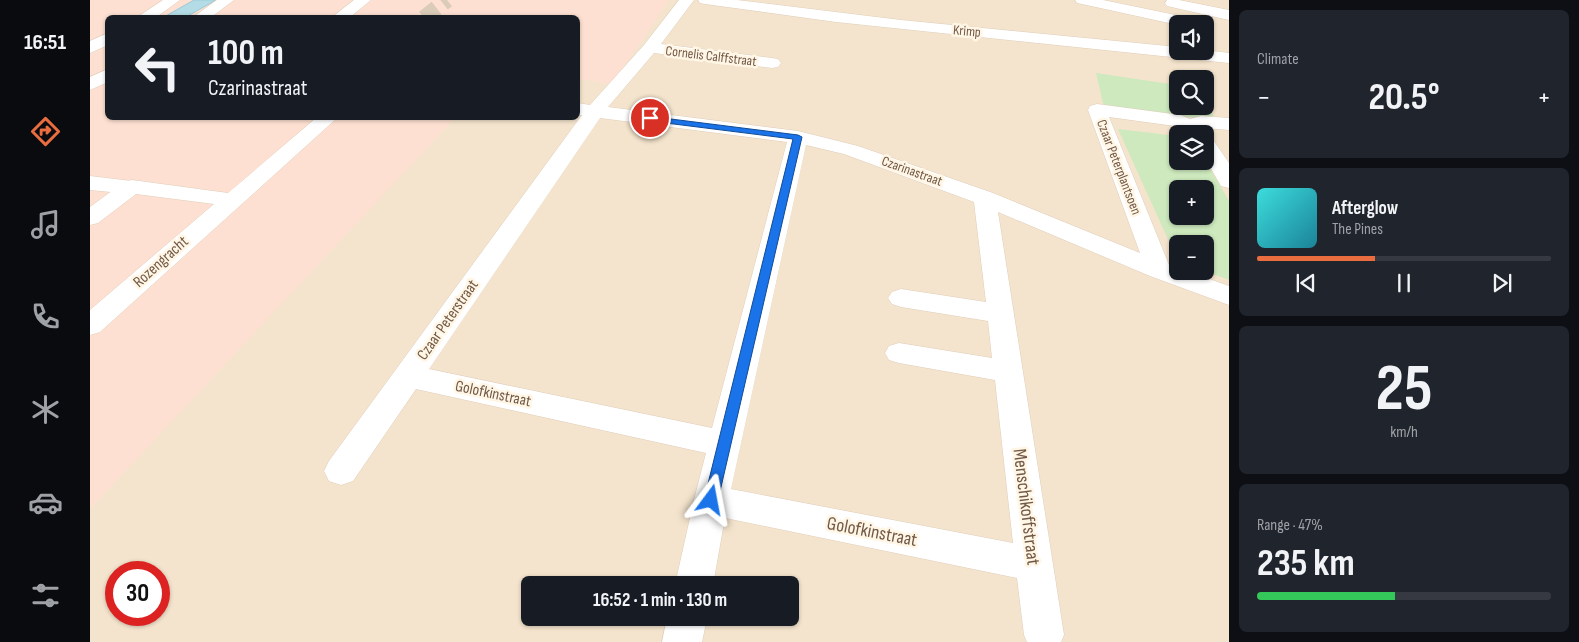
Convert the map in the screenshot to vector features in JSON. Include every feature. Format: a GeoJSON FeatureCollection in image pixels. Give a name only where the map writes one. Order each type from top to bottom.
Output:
{"type":"FeatureCollection","features":[{"type":"Feature","properties":{"kind":"street"},"geometry":{"type":"LineString","coordinates":[[148,15],[173,0]]}},
{"type":"Feature","properties":{"kind":"street"},"geometry":{"type":"LineString","coordinates":[[204,15],[227,0]]}},
{"type":"Feature","properties":{"kind":"street"},"geometry":{"type":"LineString","coordinates":[[342,15],[364,0]]}},
{"type":"Feature","properties":{"kind":"street"},"geometry":{"type":"LineString","coordinates":[[586,110],[650,48],[687,0]]}},
{"type":"Feature","properties":{"kind":"street","name":"Krimp"},"geometry":{"type":"LineString","coordinates":[[705,0],[802,14],[1100,42],[1229,58]]}},
{"type":"Feature","properties":{"kind":"street"},"geometry":{"type":"LineString","coordinates":[[1082,0],[1169,19]]}},
{"type":"Feature","properties":{"kind":"street"},"geometry":{"type":"LineString","coordinates":[[1156,0],[1229,14]]}},
{"type":"Feature","properties":{"kind":"street"},"geometry":{"type":"LineString","coordinates":[[90,48],[105,40]]}},
{"type":"Feature","properties":{"kind":"street","name":"Cornelis Calffstraat"},"geometry":{"type":"LineString","coordinates":[[650,48],[772,63]]}},
{"type":"Feature","properties":{"kind":"street"},"geometry":{"type":"LineString","coordinates":[[90,85],[102,69]]}},
{"type":"Feature","properties":{"kind":"street","name":"Czarinastraat"},"geometry":{"type":"LineString","coordinates":[[586,110],[798,137],[851,150],[986,198],[1160,270],[1229,296]]}},
{"type":"Feature","properties":{"kind":"street","name":"Czaar Peterstraat"},"geometry":{"type":"LineString","coordinates":[[341,471],[555,168],[586,110]]}},
{"type":"Feature","properties":{"kind":"street","name":"Czaar Peterplantsoen"},"geometry":{"type":"LineString","coordinates":[[1160,270],[1117,166],[1097,110],[1180,121],[1187,125]]}},
{"type":"Feature","properties":{"kind":"street","name":"Rozengracht"},"geometry":{"type":"LineString","coordinates":[[90,325],[325,120]]}},
{"type":"Feature","properties":{"kind":"street"},"geometry":{"type":"LineString","coordinates":[[1199,125],[1201,122],[1229,124]]}},
{"type":"Feature","properties":{"kind":"street"},"geometry":{"type":"LineString","coordinates":[[696,576],[724,444],[798,137]]}},
{"type":"Feature","properties":{"kind":"street"},"geometry":{"type":"LineString","coordinates":[[1214,155],[1229,180]]}},
{"type":"Feature","properties":{"kind":"street"},"geometry":{"type":"LineString","coordinates":[[90,183],[232,200]]}},
{"type":"Feature","properties":{"kind":"street"},"geometry":{"type":"LineString","coordinates":[[90,218],[132,187]]}},
{"type":"Feature","properties":{"kind":"street","name":"Menschikoffstraat"},"geometry":{"type":"LineString","coordinates":[[986,198],[1044,639]]}},
{"type":"Feature","properties":{"kind":"street"},"geometry":{"type":"LineString","coordinates":[[901,298],[1002,314]]}},
{"type":"Feature","properties":{"kind":"street"},"geometry":{"type":"LineString","coordinates":[[899,353],[1009,372]]}},
{"type":"Feature","properties":{"kind":"street","name":"Golofkinstraat"},"geometry":{"type":"LineString","coordinates":[[408,376],[724,444]]}},
{"type":"Feature","properties":{"kind":"street","name":"Golofkinstraat"},"geometry":{"type":"LineString","coordinates":[[711,500],[1033,564]]}},
{"type":"Feature","properties":{"kind":"street"},"geometry":{"type":"LineString","coordinates":[[682,642],[685,626]]}},
{"type":"Feature","properties":{"kind":"shaded area"},"geometry":{"type":"Polygon","coordinates":[[[90,0],[1229,0],[1229,642],[90,642],[90,0]]]}},
{"type":"Feature","properties":{"kind":"shaded area"},"geometry":{"type":"Polygon","coordinates":[[[90,0],[669,0],[612,84],[580,79],[580,15],[105,15],[105,120],[453,120],[90,509],[90,0]]]}},
{"type":"Feature","properties":{"kind":"green space"},"geometry":{"type":"Polygon","coordinates":[[[1096,73],[1169,84],[1169,115],[1104,107],[1096,73]]]}},
{"type":"Feature","properties":{"kind":"green space"},"geometry":{"type":"Polygon","coordinates":[[[1172,115],[1213,115],[1215,120],[1172,115]]]}},
{"type":"Feature","properties":{"kind":"green space"},"geometry":{"type":"Polygon","coordinates":[[[1118,129],[1169,135],[1169,170],[1211,170],[1229,201],[1229,280],[1214,274],[1214,235],[1169,235],[1169,241],[1118,129]]]}},
{"type":"Feature","properties":{"kind":"water"},"geometry":{"type":"Polygon","coordinates":[[[194,0],[216,0],[190,15],[168,15],[194,0]]]}},
{"type":"Feature","properties":{"kind":"tunnel"},"geometry":{"type":"LineString","coordinates":[[428,15],[447,0]]}},
{"type":"Feature","properties":{"kind":"route"},"geometry":{"type":"LineString","coordinates":[[650,118],[798,137],[711,500]]}}]}
